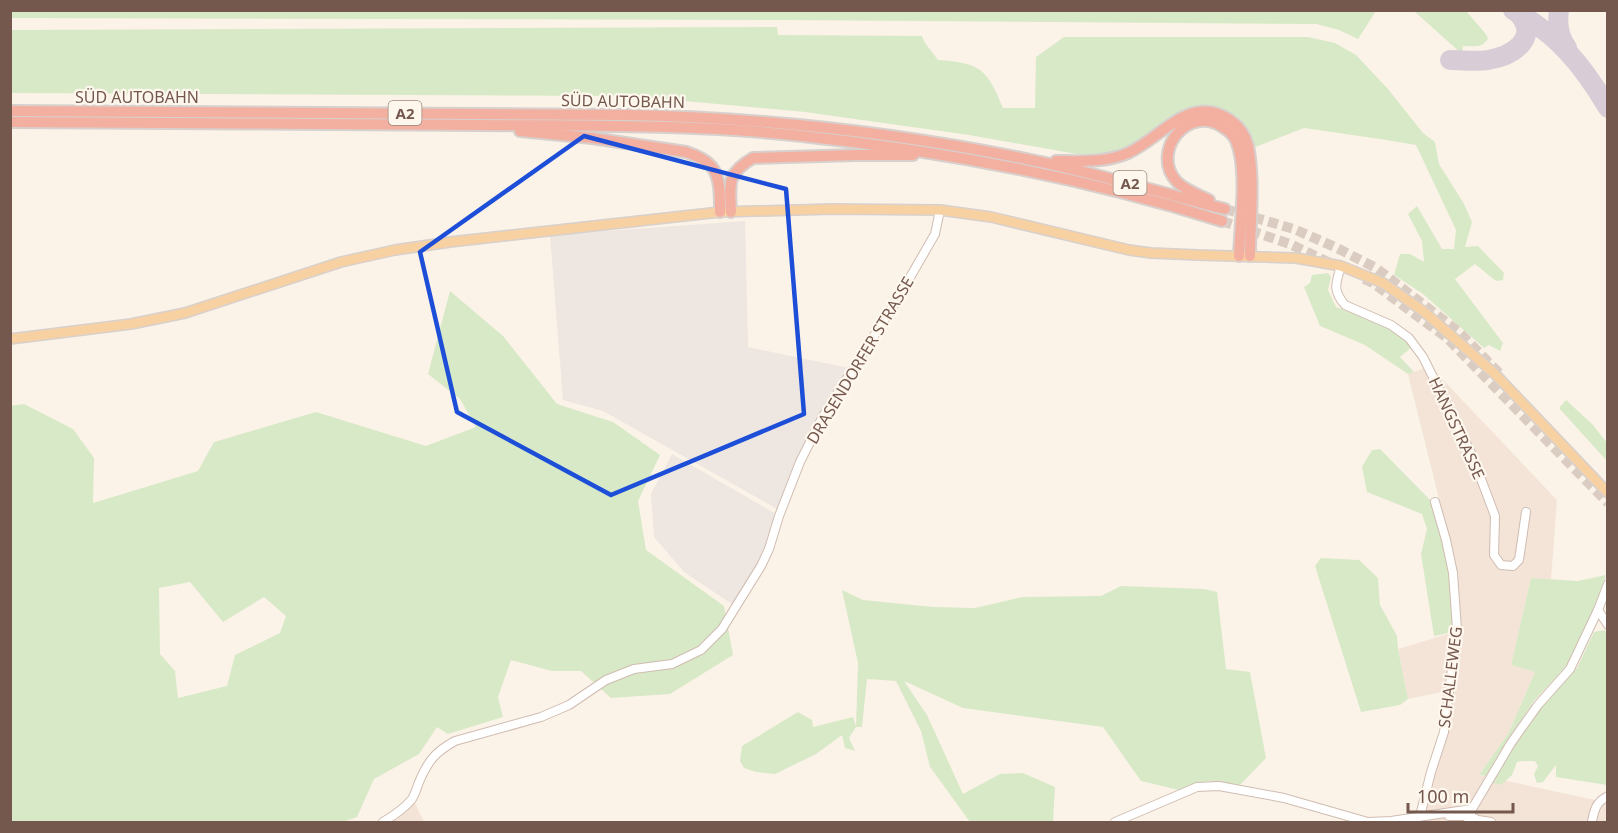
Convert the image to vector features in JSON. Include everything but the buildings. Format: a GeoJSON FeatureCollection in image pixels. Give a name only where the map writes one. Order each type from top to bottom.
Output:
{"type":"FeatureCollection","features":[{"type":"Feature","properties":{"kind":"highway","name":"SÜD AUTOBAHN"},"geometry":{"type":"LineString","coordinates":[[10,111],[678,116],[800,124],[952,145],[1034,160],[1226,209],[1177,182],[1169,168],[1170,146],[1176,134],[1185,125],[1206,120],[1217,122],[1229,131],[1240,153],[1245,256]]}},
{"type":"Feature","properties":{"kind":"highway"},"geometry":{"type":"LineString","coordinates":[[1034,160],[1110,159],[1143,145],[1183,116],[1204,111],[1224,116],[1243,132],[1247,143],[1251,171],[1245,256]]}},
{"type":"Feature","properties":{"kind":"highway","name":"SÜD AUTOBAHN"},"geometry":{"type":"LineString","coordinates":[[10,122],[631,126],[798,135],[974,160],[1088,184],[1222,220]]}},
{"type":"Feature","properties":{"kind":"highway"},"geometry":{"type":"LineString","coordinates":[[485,125],[512,131],[592,138],[686,152],[701,158],[712,167],[720,199],[726,212]]}},
{"type":"Feature","properties":{"kind":"highway"},"geometry":{"type":"LineString","coordinates":[[726,212],[732,178],[738,166],[753,158],[904,156],[936,153]]}},
{"type":"Feature","properties":{"kind":"main road"},"geometry":{"type":"LineString","coordinates":[[10,339],[131,324],[185,313],[341,262],[395,250],[450,242],[726,212],[832,209],[940,210],[991,218],[1104,245],[1151,253],[1296,258],[1341,266],[1383,283],[1423,311],[1495,374],[1608,493]]}},
{"type":"Feature","properties":{"kind":"street","name":"DRASENDORFER STRASSE"},"geometry":{"type":"LineString","coordinates":[[382,822],[402,809],[413,797],[426,766],[442,747],[455,741],[550,713],[569,705],[606,680],[634,669],[672,664],[701,650],[722,629],[766,555],[800,462],[822,418],[901,293],[935,234],[940,210]]}},
{"type":"Feature","properties":{"kind":"street","name":"HANGSTRASSE"},"geometry":{"type":"LineString","coordinates":[[1341,266],[1335,286],[1340,299],[1345,304],[1391,325],[1408,338],[1423,357],[1472,455],[1495,516],[1494,555],[1501,565],[1513,566],[1519,560],[1526,512]]}},
{"type":"Feature","properties":{"kind":"street","name":"SCHALLEWEG"},"geometry":{"type":"LineString","coordinates":[[1420,816],[1444,732],[1457,629],[1453,573],[1435,501]]}},
{"type":"Feature","properties":{"kind":"street"},"geometry":{"type":"LineString","coordinates":[[1470,816],[1511,743],[1538,705],[1570,669],[1608,584]]}},
{"type":"Feature","properties":{"kind":"street"},"geometry":{"type":"LineString","coordinates":[[1598,610],[1608,626]]}},
{"type":"Feature","properties":{"kind":"street"},"geometry":{"type":"LineString","coordinates":[[1115,822],[1197,787],[1219,786],[1284,798],[1368,822],[1420,816],[1470,816],[1491,822]]}},
{"type":"Feature","properties":{"kind":"street"},"geometry":{"type":"LineString","coordinates":[[1592,822],[1596,805],[1608,796]]}},
{"type":"Feature","properties":{"kind":"highlighted area"},"geometry":{"type":"Polygon","coordinates":[[[584,136],[786,189],[804,414],[611,495],[457,412],[420,252],[584,136]]]}},
{"type":"Feature","properties":{"kind":"shaded area"},"geometry":{"type":"Polygon","coordinates":[[[745,221],[748,347],[849,368],[797,458],[779,510],[603,411],[563,400],[550,235],[745,221]]]}},
{"type":"Feature","properties":{"kind":"shaded area"},"geometry":{"type":"Polygon","coordinates":[[[1430,366],[1557,500],[1551,580],[1531,578],[1511,665],[1535,672],[1508,734],[1479,775],[1607,801],[1607,822],[1420,822],[1448,727],[1452,690],[1408,699],[1398,649],[1461,630],[1450,543],[1408,374],[1430,366]]]}},
{"type":"Feature","properties":{"kind":"shaded area"},"geometry":{"type":"Polygon","coordinates":[[[672,454],[776,514],[762,558],[732,604],[684,572],[654,537],[651,494],[672,454]]]}},
{"type":"Feature","properties":{"kind":"shaded area"},"geometry":{"type":"Polygon","coordinates":[[[414,801],[424,822],[389,822],[400,817],[414,801]]]}},
{"type":"Feature","properties":{"kind":"green space"},"geometry":{"type":"Polygon","coordinates":[[[11,10],[1376,11],[1358,39],[1339,30],[1316,24],[11,18],[11,10]]]}},
{"type":"Feature","properties":{"kind":"green space"},"geometry":{"type":"Polygon","coordinates":[[[1414,11],[1466,11],[1488,38],[1481,45],[1463,46],[1462,54],[1414,11]]]}},
{"type":"Feature","properties":{"kind":"green space"},"geometry":{"type":"Polygon","coordinates":[[[777,27],[778,35],[922,36],[938,60],[964,63],[981,70],[992,84],[1003,108],[1035,108],[1036,57],[1064,37],[1308,37],[1335,43],[1356,55],[1388,89],[1423,133],[1435,142],[1439,164],[1464,204],[1472,222],[1465,247],[1478,246],[1504,273],[1503,280],[1496,281],[1475,264],[1455,279],[1503,343],[1500,351],[1489,345],[1484,348],[1423,294],[1394,275],[1400,254],[1410,254],[1424,262],[1422,241],[1408,214],[1417,206],[1442,249],[1454,249],[1456,230],[1416,145],[1304,128],[1253,148],[1239,121],[1224,111],[1210,107],[1194,107],[1180,112],[1127,149],[1108,155],[1088,156],[969,135],[805,112],[629,96],[11,93],[10,30],[777,27]]]}},
{"type":"Feature","properties":{"kind":"green space"},"geometry":{"type":"Polygon","coordinates":[[[1328,273],[1331,277],[1328,290],[1336,307],[1377,322],[1405,339],[1412,347],[1400,357],[1414,372],[1408,374],[1365,345],[1320,326],[1304,287],[1310,283],[1312,275],[1328,273]]]}},
{"type":"Feature","properties":{"kind":"green space"},"geometry":{"type":"Polygon","coordinates":[[[450,291],[503,336],[557,404],[613,422],[660,455],[638,501],[646,550],[724,606],[733,655],[670,694],[611,698],[581,671],[552,671],[511,660],[498,697],[503,717],[448,734],[437,727],[419,754],[374,779],[357,817],[343,822],[11,822],[10,406],[24,404],[73,429],[94,458],[93,503],[198,471],[214,442],[316,412],[426,446],[476,427],[460,399],[428,374],[450,291]],[[190,582],[159,588],[160,654],[175,671],[178,698],[227,686],[235,655],[280,633],[286,616],[264,597],[223,622],[190,582]]]}},
{"type":"Feature","properties":{"kind":"green space"},"geometry":{"type":"Polygon","coordinates":[[[1566,400],[1593,425],[1607,443],[1607,461],[1559,408],[1566,400]]]}},
{"type":"Feature","properties":{"kind":"green space"},"geometry":{"type":"Polygon","coordinates":[[[1380,449],[1432,502],[1443,538],[1449,573],[1453,632],[1434,636],[1421,554],[1427,529],[1422,514],[1367,492],[1362,467],[1372,450],[1380,449]]]}},
{"type":"Feature","properties":{"kind":"green space"},"geometry":{"type":"Polygon","coordinates":[[[1321,558],[1359,560],[1378,578],[1380,605],[1397,636],[1408,699],[1400,705],[1361,712],[1315,566],[1321,558]]]}},
{"type":"Feature","properties":{"kind":"green space"},"geometry":{"type":"Polygon","coordinates":[[[1606,575],[1589,621],[1570,662],[1533,702],[1486,776],[1479,775],[1508,734],[1535,672],[1511,665],[1531,578],[1578,581],[1606,575]]]}},
{"type":"Feature","properties":{"kind":"green space"},"geometry":{"type":"Polygon","coordinates":[[[1121,586],[1204,589],[1217,592],[1226,669],[1250,672],[1266,758],[1240,785],[1208,781],[1179,790],[1141,781],[1103,727],[963,708],[904,681],[927,715],[963,794],[1000,774],[1023,773],[1055,787],[1053,822],[970,822],[930,767],[921,731],[896,681],[867,679],[862,727],[856,727],[849,738],[855,751],[845,748],[842,735],[816,754],[775,774],[744,768],[740,761],[742,746],[798,712],[812,720],[813,727],[853,717],[856,726],[858,663],[842,590],[863,600],[933,607],[975,608],[1022,597],[1101,596],[1121,586]]]}},
{"type":"Feature","properties":{"kind":"green space"},"geometry":{"type":"Polygon","coordinates":[[[1604,630],[1608,633],[1607,785],[1556,777],[1556,765],[1543,782],[1537,783],[1534,774],[1538,766],[1535,761],[1517,762],[1512,775],[1501,785],[1491,782],[1542,706],[1577,668],[1594,632],[1604,630]]]}},
{"type":"Feature","properties":{"kind":"taxiway"},"geometry":{"type":"LineString","coordinates":[[1513,10],[1543,30],[1568,52],[1589,78],[1608,108]]}},
{"type":"Feature","properties":{"kind":"taxiway"},"geometry":{"type":"LineString","coordinates":[[1559,10],[1559,30],[1567,48]]}},
{"type":"Feature","properties":{"kind":"taxiway"},"geometry":{"type":"LineString","coordinates":[[1450,60],[1488,60],[1514,50],[1525,38],[1526,31],[1525,23],[1519,14]]}},
{"type":"Feature","properties":{"kind":"tunnel"},"geometry":{"type":"LineString","coordinates":[[1225,209],[1294,229],[1376,268],[1459,332],[1499,373]]}},
{"type":"Feature","properties":{"kind":"tunnel"},"geometry":{"type":"LineString","coordinates":[[1222,221],[1290,244],[1330,263]]}},
{"type":"Feature","properties":{"kind":"tunnel"},"geometry":{"type":"LineString","coordinates":[[1364,279],[1373,283],[1447,338],[1608,503]]}}]}
